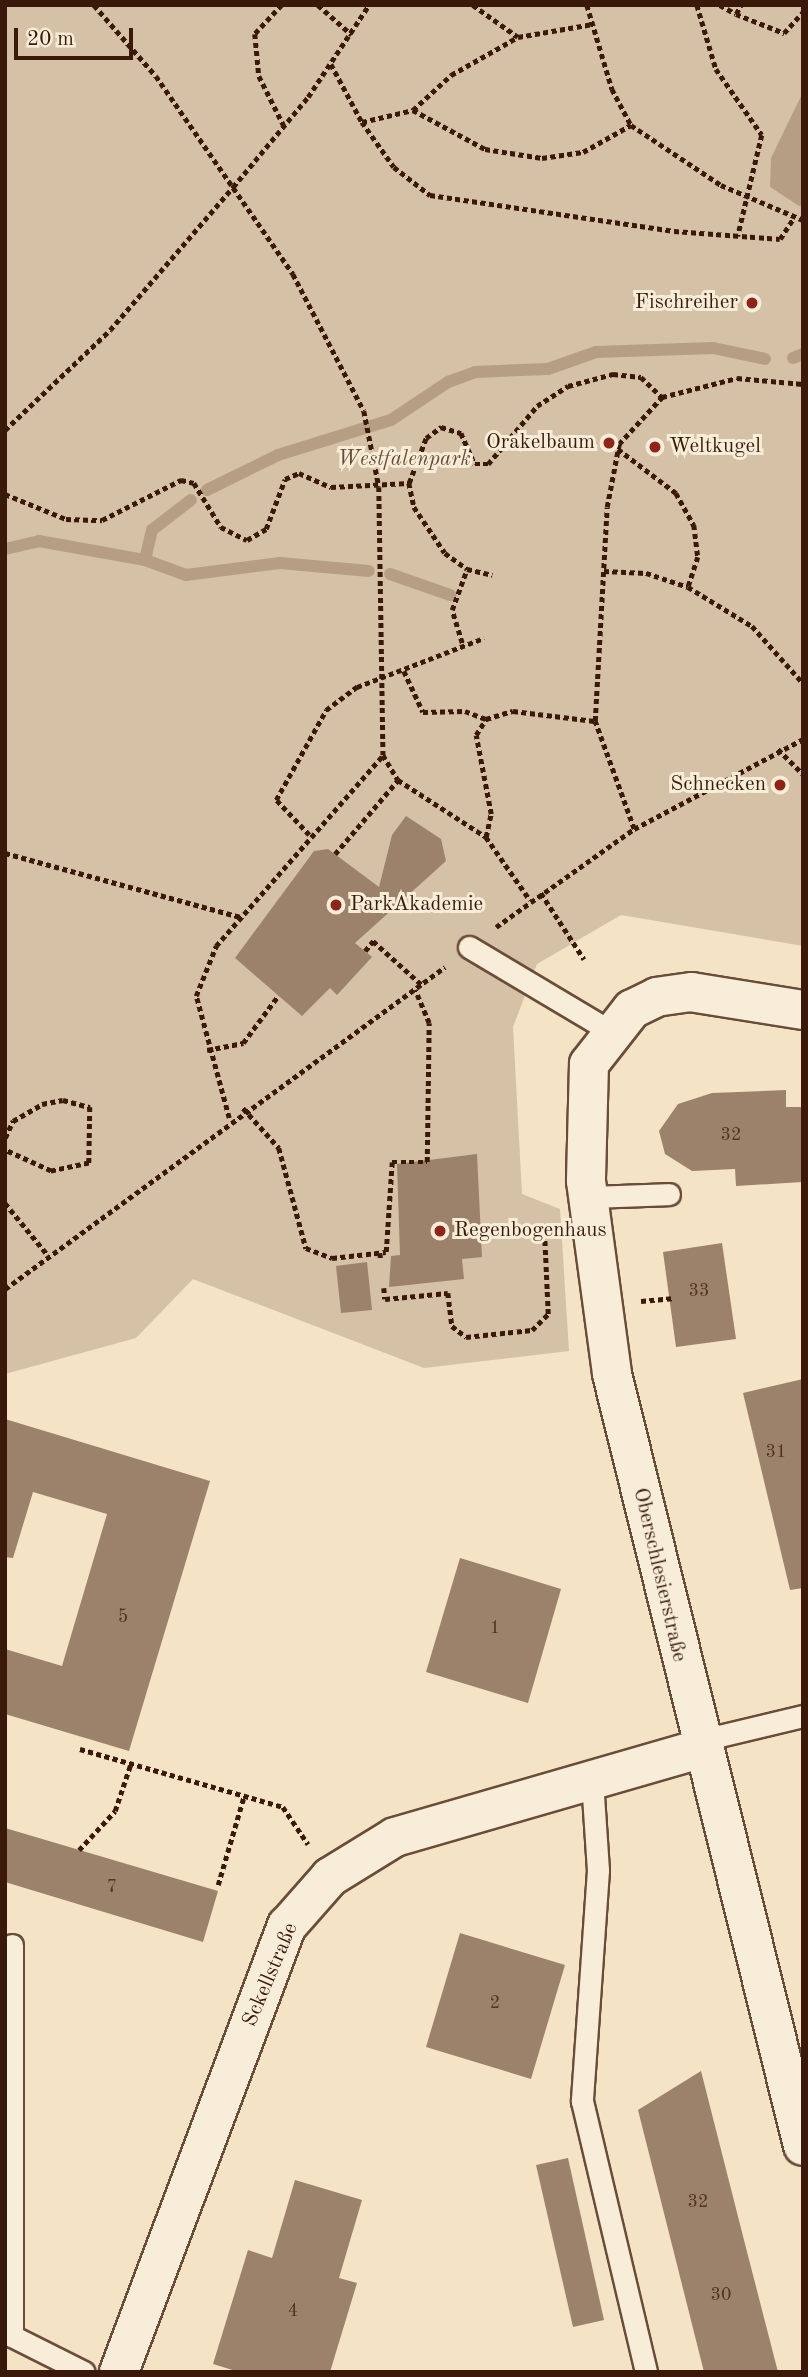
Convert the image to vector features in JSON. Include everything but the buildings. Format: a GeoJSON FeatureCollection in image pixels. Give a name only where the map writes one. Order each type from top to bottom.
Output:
{"type":"FeatureCollection","features":[{"type":"Feature","properties":{"kind":"street"},"geometry":{"type":"LineString","coordinates":[[621,1020],[657,996],[691,992],[803,1010]]}},
{"type":"Feature","properties":{"kind":"street","name":"Oberschlesierstraße"},"geometry":{"type":"LineString","coordinates":[[621,1020],[589,1064],[588,1197],[612,1374],[699,1745],[803,2146]]}},
{"type":"Feature","properties":{"kind":"street","name":"Sckellstraße"},"geometry":{"type":"LineString","coordinates":[[119,2372],[287,1926],[330,1877],[395,1837],[592,1780],[699,1745]]}},
{"type":"Feature","properties":{"kind":"lane"},"geometry":{"type":"LineString","coordinates":[[469,947],[621,1020]]}},
{"type":"Feature","properties":{"kind":"lane"},"geometry":{"type":"LineString","coordinates":[[588,1197],[669,1194]]}},
{"type":"Feature","properties":{"kind":"lane"},"geometry":{"type":"LineString","coordinates":[[699,1745],[803,1716]]}},
{"type":"Feature","properties":{"kind":"lane"},"geometry":{"type":"LineString","coordinates":[[592,1780],[598,1870],[582,2101],[646,2372]]}},
{"type":"Feature","properties":{"kind":"lane"},"geometry":{"type":"LineString","coordinates":[[12,1945],[9,2091],[9,2294],[12,2336],[85,2372]]}},
{"type":"Feature","properties":{"kind":"path"},"geometry":{"type":"LineString","coordinates":[[93,5],[156,76],[293,274],[364,411],[374,443],[379,487],[383,755],[398,780],[486,838],[530,900]]}},
{"type":"Feature","properties":{"kind":"path"},"geometry":{"type":"LineString","coordinates":[[282,5],[255,34],[259,76],[284,126]]}},
{"type":"Feature","properties":{"kind":"path"},"geometry":{"type":"LineString","coordinates":[[318,5],[352,35]]}},
{"type":"Feature","properties":{"kind":"path"},"geometry":{"type":"LineString","coordinates":[[5,430],[110,330],[233,187],[331,64],[369,5]]}},
{"type":"Feature","properties":{"kind":"path"},"geometry":{"type":"LineString","coordinates":[[473,5],[518,37]]}},
{"type":"Feature","properties":{"kind":"path"},"geometry":{"type":"LineString","coordinates":[[587,5],[631,125],[748,198],[793,219],[803,220]]}},
{"type":"Feature","properties":{"kind":"path"},"geometry":{"type":"LineString","coordinates":[[697,5],[716,69],[762,135],[738,236]]}},
{"type":"Feature","properties":{"kind":"path"},"geometry":{"type":"LineString","coordinates":[[720,5],[784,33],[803,12]]}},
{"type":"Feature","properties":{"kind":"path"},"geometry":{"type":"LineString","coordinates":[[736,13],[741,5]]}},
{"type":"Feature","properties":{"kind":"path"},"geometry":{"type":"LineString","coordinates":[[362,122],[413,110],[451,75],[518,37],[593,24]]}},
{"type":"Feature","properties":{"kind":"path"},"geometry":{"type":"LineString","coordinates":[[331,64],[362,122],[394,167],[430,195],[738,236],[780,239],[793,219]]}},
{"type":"Feature","properties":{"kind":"path"},"geometry":{"type":"LineString","coordinates":[[413,110],[485,149],[542,158],[583,152],[631,125]]}},
{"type":"Feature","properties":{"kind":"path"},"geometry":{"type":"LineString","coordinates":[[492,575],[467,569],[445,553],[414,508],[409,483],[426,438],[441,427],[461,433],[475,464],[488,464],[537,406],[568,386],[613,374],[641,377],[662,397]]}},
{"type":"Feature","properties":{"kind":"path"},"geometry":{"type":"LineString","coordinates":[[634,829],[594,721],[604,571],[618,449],[662,397],[737,378],[803,384]]}},
{"type":"Feature","properties":{"kind":"path"},"geometry":{"type":"LineString","coordinates":[[618,449],[676,493],[694,525],[698,557],[688,587]]}},
{"type":"Feature","properties":{"kind":"path"},"geometry":{"type":"LineString","coordinates":[[5,494],[66,519],[102,520],[181,480],[194,482],[221,527],[247,540],[266,528],[285,479],[299,474],[331,487],[379,487],[409,483]]}},
{"type":"Feature","properties":{"kind":"path"},"geometry":{"type":"LineString","coordinates":[[462,643],[452,610],[467,569]]}},
{"type":"Feature","properties":{"kind":"path"},"geometry":{"type":"LineString","coordinates":[[604,571],[646,573],[688,587],[752,626],[803,683]]}},
{"type":"Feature","properties":{"kind":"path"},"geometry":{"type":"LineString","coordinates":[[310,835],[276,800],[326,710],[357,687],[404,671],[462,643],[484,638]]}},
{"type":"Feature","properties":{"kind":"path"},"geometry":{"type":"LineString","coordinates":[[404,671],[423,712],[465,711],[486,719],[513,711],[594,721]]}},
{"type":"Feature","properties":{"kind":"path"},"geometry":{"type":"LineString","coordinates":[[486,719],[476,735],[491,814],[486,838]]}},
{"type":"Feature","properties":{"kind":"path"},"geometry":{"type":"LineString","coordinates":[[5,1289],[47,1254],[229,1118],[422,985],[530,900],[634,829],[778,749],[803,739]]}},
{"type":"Feature","properties":{"kind":"path"},"geometry":{"type":"LineString","coordinates":[[778,749],[803,774]]}},
{"type":"Feature","properties":{"kind":"path"},"geometry":{"type":"LineString","coordinates":[[229,1118],[207,1050],[196,996],[216,946],[310,835],[383,755]]}},
{"type":"Feature","properties":{"kind":"path"},"geometry":{"type":"LineString","coordinates":[[335,854],[398,780]]}},
{"type":"Feature","properties":{"kind":"path"},"geometry":{"type":"LineString","coordinates":[[5,853],[240,917]]}},
{"type":"Feature","properties":{"kind":"path"},"geometry":{"type":"LineString","coordinates":[[541,893],[583,959]]}},
{"type":"Feature","properties":{"kind":"path"},"geometry":{"type":"LineString","coordinates":[[365,951],[373,941],[422,985]]}},
{"type":"Feature","properties":{"kind":"path"},"geometry":{"type":"LineString","coordinates":[[243,1108],[279,1148],[306,1248],[332,1258],[386,1252],[393,1162],[427,1162],[429,1023],[415,990]]}},
{"type":"Feature","properties":{"kind":"path"},"geometry":{"type":"LineString","coordinates":[[207,1050],[243,1043],[278,996]]}},
{"type":"Feature","properties":{"kind":"path"},"geometry":{"type":"LineString","coordinates":[[5,1138],[13,1121],[42,1104],[63,1100],[90,1107],[89,1163],[51,1171],[5,1150]]}},
{"type":"Feature","properties":{"kind":"path"},"geometry":{"type":"LineString","coordinates":[[5,1203],[47,1254]]}},
{"type":"Feature","properties":{"kind":"path"},"geometry":{"type":"LineString","coordinates":[[389,1207],[398,1207]]}},
{"type":"Feature","properties":{"kind":"path"},"geometry":{"type":"LineString","coordinates":[[384,1288],[385,1299],[449,1293],[452,1326],[466,1337],[532,1330],[548,1314],[544,1227],[561,1226]]}},
{"type":"Feature","properties":{"kind":"path"},"geometry":{"type":"LineString","coordinates":[[380,1253],[381,1261]]}},
{"type":"Feature","properties":{"kind":"path"},"geometry":{"type":"LineString","coordinates":[[80,1749],[283,1808],[312,1850]]}},
{"type":"Feature","properties":{"kind":"path"},"geometry":{"type":"LineString","coordinates":[[79,1850],[115,1811],[131,1763]]}},
{"type":"Feature","properties":{"kind":"path"},"geometry":{"type":"LineString","coordinates":[[218,1885],[244,1796]]}},
{"type":"Feature","properties":{"kind":"green space","name":"Westfalenpark"},"geometry":{"type":"Polygon","coordinates":[[[5,5],[803,5],[803,946],[621,915],[537,964],[513,1027],[522,1194],[560,1209],[569,1351],[424,1368],[193,1279],[136,1338],[5,1374],[5,5]]]}},
{"type":"Feature","properties":{"kind":"shaded area"},"geometry":{"type":"Polygon","coordinates":[[[803,92],[803,205],[799,206],[770,187],[771,158],[803,92]]]}},
{"type":"Feature","properties":{"kind":"waterway"},"geometry":{"type":"LineString","coordinates":[[207,490],[278,455],[391,420],[448,382],[475,372],[548,369],[596,352],[713,348],[765,359]]}},
{"type":"Feature","properties":{"kind":"waterway"},"geometry":{"type":"LineString","coordinates":[[793,358],[803,354]]}},
{"type":"Feature","properties":{"kind":"waterway"},"geometry":{"type":"LineString","coordinates":[[145,560],[152,530],[191,500]]}},
{"type":"Feature","properties":{"kind":"waterway"},"geometry":{"type":"LineString","coordinates":[[5,549],[39,541],[145,560],[186,575],[280,563],[369,571]]}},
{"type":"Feature","properties":{"kind":"waterway"},"geometry":{"type":"LineString","coordinates":[[390,574],[450,595]]}},
{"type":"Feature","properties":{"kind":"place","name":"Fischreiher"},"geometry":{"type":"Point","coordinates":[752,303]}},
{"type":"Feature","properties":{"kind":"place","name":"Orakelbaum"},"geometry":{"type":"Point","coordinates":[609,443]}},
{"type":"Feature","properties":{"kind":"place","name":"Weltkugel"},"geometry":{"type":"Point","coordinates":[655,447]}},
{"type":"Feature","properties":{"kind":"place","name":"Schnecken"},"geometry":{"type":"Point","coordinates":[780,785]}},
{"type":"Feature","properties":{"kind":"place","name":"ParkAkademie"},"geometry":{"type":"Point","coordinates":[336,905]}},
{"type":"Feature","properties":{"kind":"place","name":"Regenbogenhaus"},"geometry":{"type":"Point","coordinates":[440,1231]}}]}
